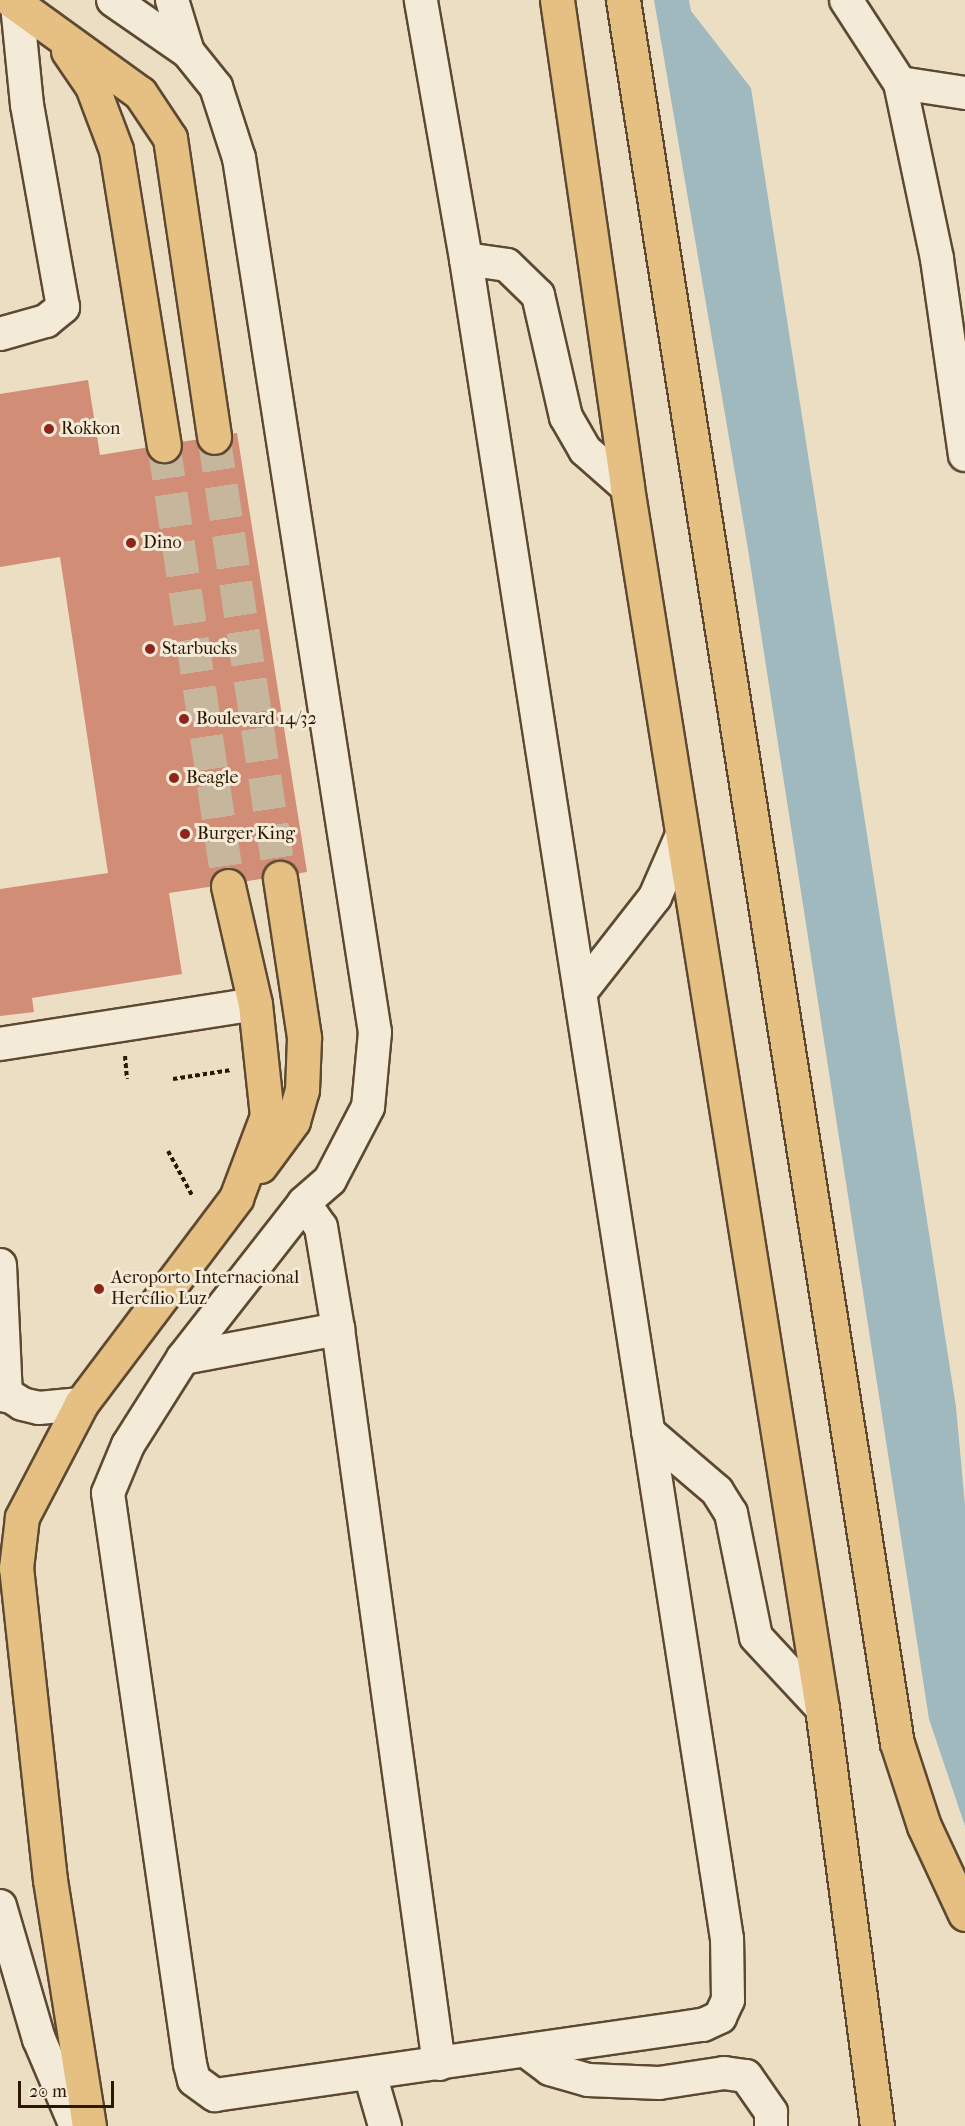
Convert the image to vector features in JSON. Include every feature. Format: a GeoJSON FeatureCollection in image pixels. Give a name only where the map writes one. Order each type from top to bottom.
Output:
{"type":"FeatureCollection","features":[{"type":"Feature","properties":{"kind":"main road"},"geometry":{"type":"LineString","coordinates":[[557,0],[627,487],[822,1708],[877,2126]]}},
{"type":"Feature","properties":{"kind":"main road"},"geometry":{"type":"LineString","coordinates":[[623,0],[897,1743],[924,1826],[965,1914]]}},
{"type":"Feature","properties":{"kind":"main road"},"geometry":{"type":"LineString","coordinates":[[14,2],[58,37],[140,93],[170,138],[214,437]]}},
{"type":"Feature","properties":{"kind":"main road"},"geometry":{"type":"LineString","coordinates":[[58,37],[92,86],[116,150],[164,445]]}},
{"type":"Feature","properties":{"kind":"main road"},"geometry":{"type":"LineString","coordinates":[[89,2126],[50,1880],[16,1568],[22,1517],[81,1404],[246,1180],[271,1155],[293,1120],[302,1090],[304,1037],[280,878]]}},
{"type":"Feature","properties":{"kind":"main road"},"geometry":{"type":"LineString","coordinates":[[228,886],[255,1004],[265,1065],[267,1116],[246,1180]]}},
{"type":"Feature","properties":{"kind":"lane"},"geometry":{"type":"LineString","coordinates":[[113,0],[188,52],[216,87],[239,158],[375,1032],[368,1107],[330,1180],[304,1203],[183,1358],[113,1474],[108,1510],[194,2080],[202,2091],[234,2095],[703,2025],[720,2017],[728,2000],[727,1939],[466,260],[420,0]]}},
{"type":"Feature","properties":{"kind":"lane"},"geometry":{"type":"LineString","coordinates":[[172,0],[188,52]]}},
{"type":"Feature","properties":{"kind":"lane"},"geometry":{"type":"LineString","coordinates":[[846,0],[900,83],[937,259],[965,455]]}},
{"type":"Feature","properties":{"kind":"lane"},"geometry":{"type":"LineString","coordinates":[[0,334],[46,321],[63,307],[27,105],[14,2]]}},
{"type":"Feature","properties":{"kind":"lane"},"geometry":{"type":"LineString","coordinates":[[900,83],[965,93]]}},
{"type":"Feature","properties":{"kind":"lane"},"geometry":{"type":"LineString","coordinates":[[466,260],[507,265],[538,295],[566,417],[585,450],[627,487]]}},
{"type":"Feature","properties":{"kind":"lane"},"geometry":{"type":"LineString","coordinates":[[580,993],[655,897],[682,836]]}},
{"type":"Feature","properties":{"kind":"lane"},"geometry":{"type":"LineString","coordinates":[[0,1044],[255,1004]]}},
{"type":"Feature","properties":{"kind":"lane"},"geometry":{"type":"LineString","coordinates":[[304,1203],[321,1227],[338,1329],[439,2064]]}},
{"type":"Feature","properties":{"kind":"lane"},"geometry":{"type":"LineString","coordinates":[[0,1265],[3,1393],[39,1408],[81,1404]]}},
{"type":"Feature","properties":{"kind":"lane"},"geometry":{"type":"LineString","coordinates":[[183,1358],[338,1329]]}},
{"type":"Feature","properties":{"kind":"lane"},"geometry":{"type":"LineString","coordinates":[[648,1432],[721,1499],[730,1513],[756,1637],[822,1708]]}},
{"type":"Feature","properties":{"kind":"lane"},"geometry":{"type":"LineString","coordinates":[[0,1906],[39,2039],[76,2126]]}},
{"type":"Feature","properties":{"kind":"lane"},"geometry":{"type":"LineString","coordinates":[[526,2051],[550,2069],[588,2080],[658,2083],[724,2073],[746,2076],[766,2103],[771,2126]]}},
{"type":"Feature","properties":{"kind":"lane"},"geometry":{"type":"LineString","coordinates":[[370,2074],[385,2126]]}},
{"type":"Feature","properties":{"kind":"path"},"geometry":{"type":"LineString","coordinates":[[173,1079],[265,1065]]}},
{"type":"Feature","properties":{"kind":"water"},"geometry":{"type":"Polygon","coordinates":[[[654,0],[689,0],[691,11],[751,88],[956,1407],[965,1505],[965,1826],[929,1719],[747,543],[654,0]]]}},
{"type":"Feature","properties":{"kind":"building","name":"Boulevard 14/32"},"geometry":{"type":"Polygon","coordinates":[[[88,380],[100,455],[237,433],[307,872],[169,893],[182,974],[32,998],[34,1012],[0,1016],[0,889],[108,873],[60,557],[0,567],[0,394],[88,380]]]}},
{"type":"Feature","properties":{"kind":"tunnel"},"geometry":{"type":"LineString","coordinates":[[214,437],[280,878]]}},
{"type":"Feature","properties":{"kind":"tunnel"},"geometry":{"type":"LineString","coordinates":[[164,445],[228,886]]}},
{"type":"Feature","properties":{"kind":"place","name":"Rokkon"},"geometry":{"type":"Point","coordinates":[49,429]}},
{"type":"Feature","properties":{"kind":"place","name":"Dino"},"geometry":{"type":"Point","coordinates":[131,543]}},
{"type":"Feature","properties":{"kind":"place","name":"Starbucks"},"geometry":{"type":"Point","coordinates":[150,649]}},
{"type":"Feature","properties":{"kind":"place","name":"Boulevard 14/32"},"geometry":{"type":"Point","coordinates":[184,719]}},
{"type":"Feature","properties":{"kind":"place","name":"Beagle"},"geometry":{"type":"Point","coordinates":[174,778]}},
{"type":"Feature","properties":{"kind":"place","name":"Burger King"},"geometry":{"type":"Point","coordinates":[185,834]}},
{"type":"Feature","properties":{"kind":"place","name":"Aeroporto Internacional Hercílio Luz"},"geometry":{"type":"Point","coordinates":[99,1289]}}]}
